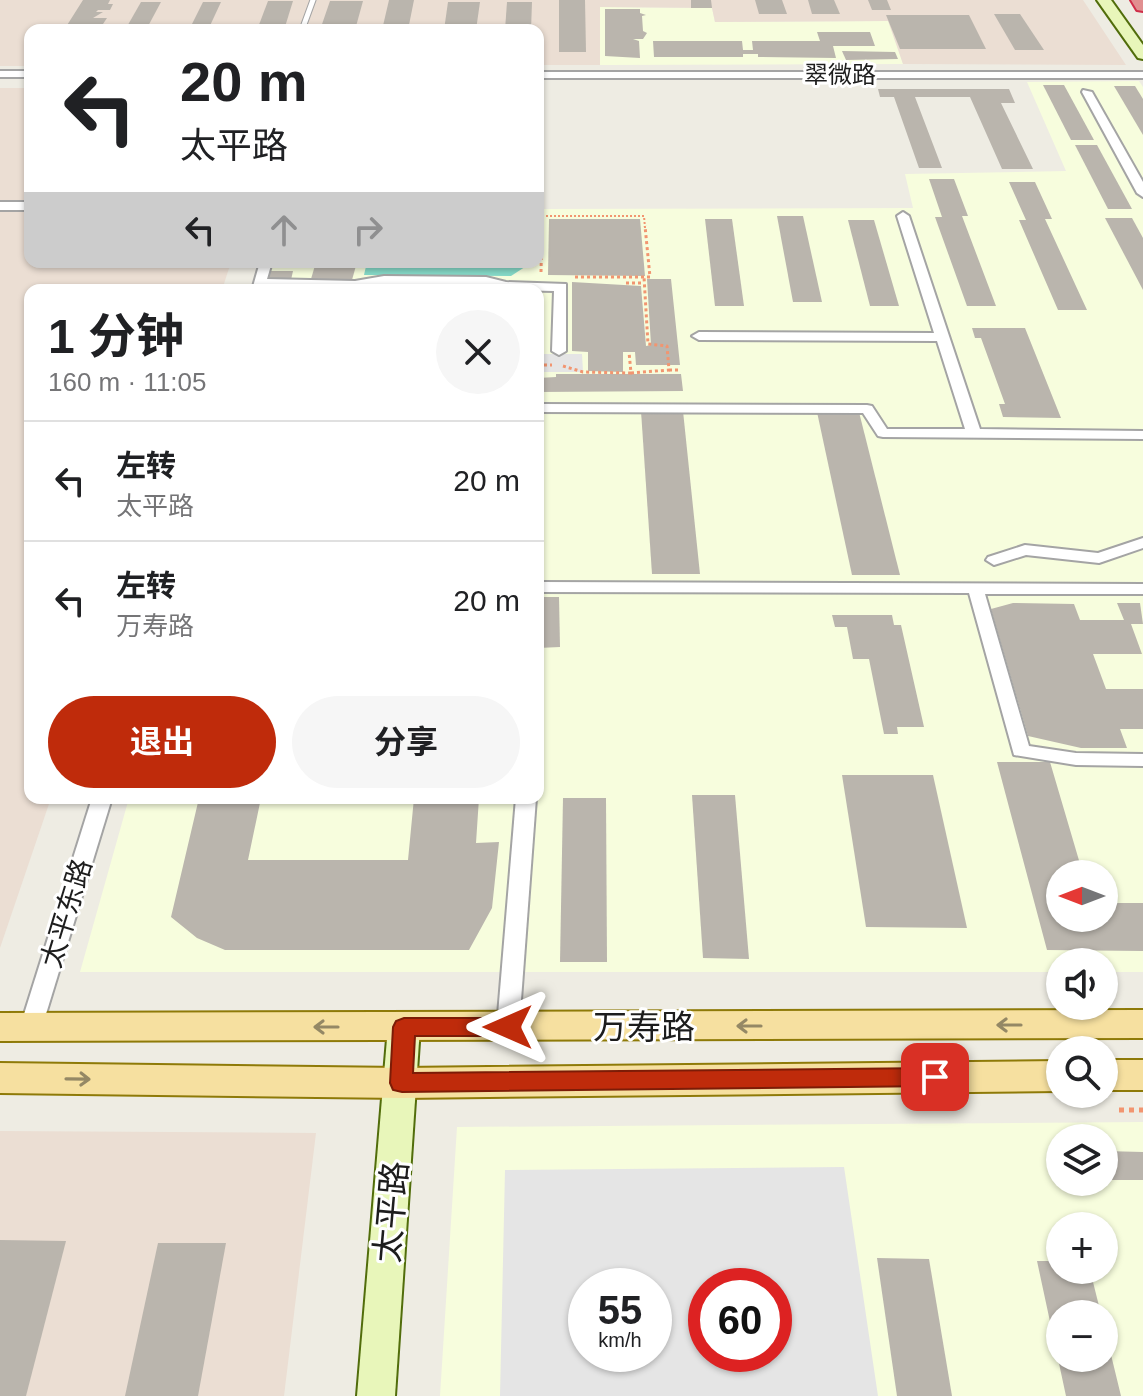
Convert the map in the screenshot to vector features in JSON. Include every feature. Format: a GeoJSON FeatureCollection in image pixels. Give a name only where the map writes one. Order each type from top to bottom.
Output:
{"type":"FeatureCollection","features":[{"type":"Feature","properties":{"kind":"highway"},"geometry":{"type":"LineString","coordinates":[[1139,0],[1143,6]]}},
{"type":"Feature","properties":{"kind":"main road","name":"万寿路"},"geometry":{"type":"LineString","coordinates":[[16,1027],[1143,1024]]}},
{"type":"Feature","properties":{"kind":"main road"},"geometry":{"type":"LineString","coordinates":[[1118,1075],[1143,1075]]}},
{"type":"Feature","properties":{"kind":"main road","name":"万寿路"},"geometry":{"type":"LineString","coordinates":[[0,1078],[402,1083],[1046,1076]]}},
{"type":"Feature","properties":{"kind":"street"},"geometry":{"type":"LineString","coordinates":[[1104,0],[1143,55]]}},
{"type":"Feature","properties":{"kind":"street"},"geometry":{"type":"LineString","coordinates":[[0,74],[24,74]]}},
{"type":"Feature","properties":{"kind":"street","name":"翠微路"},"geometry":{"type":"LineString","coordinates":[[544,75],[1143,75]]}},
{"type":"Feature","properties":{"kind":"street"},"geometry":{"type":"LineString","coordinates":[[1087,92],[1143,193]]}},
{"type":"Feature","properties":{"kind":"street"},"geometry":{"type":"LineString","coordinates":[[0,206],[24,206]]}},
{"type":"Feature","properties":{"kind":"street"},"geometry":{"type":"LineString","coordinates":[[903,216],[974,434]]}},
{"type":"Feature","properties":{"kind":"street"},"geometry":{"type":"LineString","coordinates":[[363,284],[393,280],[492,281],[495,284]]}},
{"type":"Feature","properties":{"kind":"street"},"geometry":{"type":"LineString","coordinates":[[544,287],[561,287],[559,351]]}},
{"type":"Feature","properties":{"kind":"street"},"geometry":{"type":"LineString","coordinates":[[699,336],[942,337]]}},
{"type":"Feature","properties":{"kind":"street"},"geometry":{"type":"LineString","coordinates":[[544,408],[867,409],[883,433],[1143,435]]}},
{"type":"Feature","properties":{"kind":"street"},"geometry":{"type":"LineString","coordinates":[[994,560],[1025,550],[1099,558],[1141,548]]}},
{"type":"Feature","properties":{"kind":"street"},"geometry":{"type":"LineString","coordinates":[[544,587],[1143,589]]}},
{"type":"Feature","properties":{"kind":"street"},"geometry":{"type":"LineString","coordinates":[[976,590],[1021,751],[1076,759],[1143,760]]}},
{"type":"Feature","properties":{"kind":"street","name":"太平东路"},"geometry":{"type":"LineString","coordinates":[[16,1027],[100,804]]}},
{"type":"Feature","properties":{"kind":"street"},"geometry":{"type":"LineString","coordinates":[[508,1027],[526,804]]}},
{"type":"Feature","properties":{"kind":"street","name":"太平路"},"geometry":{"type":"LineString","coordinates":[[376,1396],[404,1027]]}},
{"type":"Feature","properties":{"kind":"lane"},"geometry":{"type":"LineString","coordinates":[[304,24],[313,0]]}},
{"type":"Feature","properties":{"kind":"path"},"geometry":{"type":"LineString","coordinates":[[544,216],[644,216],[650,277],[574,277]]}},
{"type":"Feature","properties":{"kind":"path"},"geometry":{"type":"LineString","coordinates":[[540,268],[540,277],[551,277]]}},
{"type":"Feature","properties":{"kind":"path"},"geometry":{"type":"LineString","coordinates":[[626,277],[626,285],[644,283]]}},
{"type":"Feature","properties":{"kind":"path"},"geometry":{"type":"LineString","coordinates":[[644,277],[648,344],[667,346],[669,370]]}},
{"type":"Feature","properties":{"kind":"path"},"geometry":{"type":"LineString","coordinates":[[629,352],[631,373]]}},
{"type":"Feature","properties":{"kind":"path"},"geometry":{"type":"LineString","coordinates":[[544,365],[559,365],[583,372],[631,373],[643,370]]}},
{"type":"Feature","properties":{"kind":"path"},"geometry":{"type":"LineString","coordinates":[[630,367],[681,370]]}},
{"type":"Feature","properties":{"kind":"path"},"geometry":{"type":"LineString","coordinates":[[1119,1110],[1143,1110]]}},
{"type":"Feature","properties":{"kind":"shaded area"},"geometry":{"type":"Polygon","coordinates":[[[0,0],[1083,0],[1126,65],[903,64],[888,21],[715,22],[712,8],[600,7],[600,65],[544,65],[544,24],[24,24],[24,66],[0,66],[0,0]]]}},
{"type":"Feature","properties":{"kind":"shaded area"},"geometry":{"type":"Polygon","coordinates":[[[600,7],[712,8],[715,22],[889,21],[903,64],[600,65],[600,7]]]}},
{"type":"Feature","properties":{"kind":"shaded area"},"geometry":{"type":"Polygon","coordinates":[[[1139,81],[1143,87],[1143,972],[1118,972],[1118,948],[1046,948],[1046,972],[80,972],[127,804],[544,804],[544,284],[265,284],[269,268],[544,268],[544,209],[913,208],[905,174],[1066,171],[1027,82],[1139,81]]]}},
{"type":"Feature","properties":{"kind":"shaded area"},"geometry":{"type":"Polygon","coordinates":[[[0,88],[24,88],[24,268],[229,268],[224,284],[24,284],[24,804],[49,804],[0,948],[0,88]]]}},
{"type":"Feature","properties":{"kind":"shaded area"},"geometry":{"type":"Polygon","coordinates":[[[366,268],[523,268],[511,276],[364,275],[366,268]]]}},
{"type":"Feature","properties":{"kind":"shaded area"},"geometry":{"type":"Polygon","coordinates":[[[544,354],[582,354],[583,372],[544,372],[544,354]]]}},
{"type":"Feature","properties":{"kind":"shaded area"},"geometry":{"type":"Polygon","coordinates":[[[1143,1122],[1143,1396],[440,1396],[457,1127],[1143,1122]]]}},
{"type":"Feature","properties":{"kind":"shaded area"},"geometry":{"type":"Polygon","coordinates":[[[0,1131],[316,1133],[284,1396],[0,1396],[0,1131]]]}},
{"type":"Feature","properties":{"kind":"shaded area"},"geometry":{"type":"Polygon","coordinates":[[[844,1167],[878,1396],[500,1396],[505,1170],[844,1167]]]}},
{"type":"Feature","properties":{"kind":"building"},"geometry":{"type":"Polygon","coordinates":[[[83,0],[110,0],[108,4],[113,4],[110,10],[98,10],[96,12],[103,12],[93,18],[107,18],[103,24],[68,24],[83,0]]]}},
{"type":"Feature","properties":{"kind":"building"},"geometry":{"type":"Polygon","coordinates":[[[389,0],[414,0],[409,24],[383,24],[389,0]]]}},
{"type":"Feature","properties":{"kind":"building"},"geometry":{"type":"Polygon","coordinates":[[[559,0],[585,0],[586,52],[559,52],[559,0]]]}},
{"type":"Feature","properties":{"kind":"building"},"geometry":{"type":"Polygon","coordinates":[[[691,0],[711,0],[712,8],[691,8],[691,0]]]}},
{"type":"Feature","properties":{"kind":"building"},"geometry":{"type":"Polygon","coordinates":[[[755,0],[782,0],[787,14],[759,14],[755,0]]]}},
{"type":"Feature","properties":{"kind":"building"},"geometry":{"type":"Polygon","coordinates":[[[808,0],[834,0],[840,14],[812,14],[808,0]]]}},
{"type":"Feature","properties":{"kind":"building"},"geometry":{"type":"Polygon","coordinates":[[[868,0],[887,0],[891,10],[872,10],[868,0]]]}},
{"type":"Feature","properties":{"kind":"building"},"geometry":{"type":"Polygon","coordinates":[[[268,1],[293,1],[286,24],[259,24],[268,1]]]}},
{"type":"Feature","properties":{"kind":"building"},"geometry":{"type":"Polygon","coordinates":[[[330,1],[363,1],[357,24],[322,24],[330,1]]]}},
{"type":"Feature","properties":{"kind":"building"},"geometry":{"type":"Polygon","coordinates":[[[141,2],[161,2],[149,24],[128,24],[141,2]]]}},
{"type":"Feature","properties":{"kind":"building"},"geometry":{"type":"Polygon","coordinates":[[[203,2],[221,2],[211,24],[192,24],[203,2]]]}},
{"type":"Feature","properties":{"kind":"building"},"geometry":{"type":"Polygon","coordinates":[[[448,2],[480,2],[477,24],[445,24],[448,2]]]}},
{"type":"Feature","properties":{"kind":"building"},"geometry":{"type":"Polygon","coordinates":[[[507,2],[532,2],[531,24],[505,24],[507,2]]]}},
{"type":"Feature","properties":{"kind":"building"},"geometry":{"type":"Polygon","coordinates":[[[605,9],[640,9],[640,13],[646,15],[642,16],[643,31],[647,33],[643,39],[633,39],[639,41],[640,58],[605,56],[605,9]]]}},
{"type":"Feature","properties":{"kind":"building"},"geometry":{"type":"Polygon","coordinates":[[[994,14],[1020,14],[1044,50],[1015,50],[994,14]]]}},
{"type":"Feature","properties":{"kind":"building"},"geometry":{"type":"Polygon","coordinates":[[[886,15],[969,15],[986,49],[900,49],[886,15]]]}},
{"type":"Feature","properties":{"kind":"building"},"geometry":{"type":"Polygon","coordinates":[[[817,32],[870,32],[875,46],[833,46],[836,58],[758,57],[758,54],[743,54],[743,57],[654,57],[653,41],[742,41],[743,50],[753,50],[752,41],[820,41],[817,32]]]}},
{"type":"Feature","properties":{"kind":"building"},"geometry":{"type":"Polygon","coordinates":[[[842,51],[895,52],[898,59],[846,60],[842,51]]]}},
{"type":"Feature","properties":{"kind":"building"},"geometry":{"type":"Polygon","coordinates":[[[1043,85],[1064,85],[1094,140],[1071,140],[1043,85]]]}},
{"type":"Feature","properties":{"kind":"building"},"geometry":{"type":"Polygon","coordinates":[[[1114,86],[1135,86],[1143,99],[1143,135],[1114,86]]]}},
{"type":"Feature","properties":{"kind":"building"},"geometry":{"type":"Polygon","coordinates":[[[878,89],[1009,89],[1015,103],[1001,103],[1033,169],[1002,169],[970,97],[915,97],[942,168],[919,168],[894,97],[880,97],[878,89]]]}},
{"type":"Feature","properties":{"kind":"building"},"geometry":{"type":"Polygon","coordinates":[[[1075,145],[1097,145],[1132,209],[1108,209],[1075,145]]]}},
{"type":"Feature","properties":{"kind":"building"},"geometry":{"type":"Polygon","coordinates":[[[929,179],[954,179],[968,216],[962,216],[996,306],[967,306],[935,217],[942,217],[929,179]]]}},
{"type":"Feature","properties":{"kind":"building"},"geometry":{"type":"Polygon","coordinates":[[[1009,182],[1035,182],[1052,219],[1045,219],[1087,310],[1058,310],[1019,220],[1026,220],[1009,182]]]}},
{"type":"Feature","properties":{"kind":"building"},"geometry":{"type":"Polygon","coordinates":[[[777,216],[803,216],[822,302],[793,302],[777,216]]]}},
{"type":"Feature","properties":{"kind":"building"},"geometry":{"type":"Polygon","coordinates":[[[1105,218],[1132,218],[1143,238],[1143,290],[1105,218]]]}},
{"type":"Feature","properties":{"kind":"building"},"geometry":{"type":"Polygon","coordinates":[[[549,219],[640,219],[645,276],[548,275],[549,219]]]}},
{"type":"Feature","properties":{"kind":"building"},"geometry":{"type":"Polygon","coordinates":[[[705,219],[732,219],[744,306],[715,306],[705,219]]]}},
{"type":"Feature","properties":{"kind":"building"},"geometry":{"type":"Polygon","coordinates":[[[848,220],[874,220],[899,306],[870,306],[848,220]]]}},
{"type":"Feature","properties":{"kind":"building"},"geometry":{"type":"Polygon","coordinates":[[[314,268],[355,268],[352,280],[311,279],[314,268]]]}},
{"type":"Feature","properties":{"kind":"building"},"geometry":{"type":"Polygon","coordinates":[[[268,271],[293,271],[291,280],[266,280],[268,271]]]}},
{"type":"Feature","properties":{"kind":"building"},"geometry":{"type":"Polygon","coordinates":[[[647,279],[671,279],[680,365],[636,365],[635,352],[623,352],[623,372],[588,371],[588,352],[572,351],[572,282],[641,286],[646,346],[651,345],[647,279]]]}},
{"type":"Feature","properties":{"kind":"building"},"geometry":{"type":"Polygon","coordinates":[[[972,328],[1025,328],[1061,418],[1003,417],[999,404],[1005,404],[981,338],[975,338],[972,328]]]}},
{"type":"Feature","properties":{"kind":"building"},"geometry":{"type":"Polygon","coordinates":[[[556,374],[681,374],[683,391],[544,392],[544,378],[556,377],[556,374]]]}},
{"type":"Feature","properties":{"kind":"building"},"geometry":{"type":"Polygon","coordinates":[[[641,411],[683,411],[700,574],[652,574],[641,411]]]}},
{"type":"Feature","properties":{"kind":"building"},"geometry":{"type":"Polygon","coordinates":[[[817,412],[859,412],[900,575],[852,575],[817,412]]]}},
{"type":"Feature","properties":{"kind":"building"},"geometry":{"type":"Polygon","coordinates":[[[544,597],[559,597],[560,647],[544,648],[544,597]]]}},
{"type":"Feature","properties":{"kind":"building"},"geometry":{"type":"Polygon","coordinates":[[[1013,603],[1074,604],[1080,620],[1124,620],[1117,603],[1140,603],[1143,624],[1131,624],[1142,654],[1093,654],[1106,689],[1143,689],[1143,729],[1120,729],[1127,748],[1081,748],[1028,736],[991,609],[1013,603]]]}},
{"type":"Feature","properties":{"kind":"building"},"geometry":{"type":"Polygon","coordinates":[[[832,615],[892,615],[894,625],[901,625],[924,727],[897,727],[898,734],[884,734],[869,659],[853,659],[847,627],[835,627],[832,615]]]}},
{"type":"Feature","properties":{"kind":"building"},"geometry":{"type":"Polygon","coordinates":[[[997,762],[1050,762],[1079,860],[1046,860],[1046,932],[1118,932],[1118,903],[1143,903],[1143,951],[1046,948],[997,762]]]}},
{"type":"Feature","properties":{"kind":"building"},"geometry":{"type":"Polygon","coordinates":[[[842,775],[933,775],[967,928],[866,927],[842,775]]]}},
{"type":"Feature","properties":{"kind":"building"},"geometry":{"type":"Polygon","coordinates":[[[692,795],[735,795],[749,959],[703,958],[692,795]]]}},
{"type":"Feature","properties":{"kind":"building"},"geometry":{"type":"Polygon","coordinates":[[[563,798],[606,798],[607,962],[560,962],[563,798]]]}},
{"type":"Feature","properties":{"kind":"building"},"geometry":{"type":"Polygon","coordinates":[[[198,804],[260,804],[248,860],[408,860],[413,804],[479,804],[476,843],[499,842],[492,908],[469,950],[225,950],[197,938],[171,917],[198,804]]]}},
{"type":"Feature","properties":{"kind":"building"},"geometry":{"type":"Polygon","coordinates":[[[1118,1151],[1143,1152],[1143,1180],[1118,1180],[1118,1151]]]}},
{"type":"Feature","properties":{"kind":"building"},"geometry":{"type":"Polygon","coordinates":[[[0,1240],[66,1241],[26,1396],[0,1396],[0,1240]]]}},
{"type":"Feature","properties":{"kind":"building"},"geometry":{"type":"Polygon","coordinates":[[[158,1243],[226,1243],[198,1396],[125,1396],[158,1243]]]}},
{"type":"Feature","properties":{"kind":"building"},"geometry":{"type":"Polygon","coordinates":[[[877,1258],[929,1259],[952,1396],[897,1396],[877,1258]]]}},
{"type":"Feature","properties":{"kind":"building"},"geometry":{"type":"Polygon","coordinates":[[[1037,1261],[1046,1261],[1046,1284],[1094,1284],[1098,1300],[1046,1300],[1046,1303],[1037,1261]]]}},
{"type":"Feature","properties":{"kind":"building"},"geometry":{"type":"Polygon","coordinates":[[[1061,1372],[1115,1372],[1121,1396],[1066,1396],[1061,1372]]]}},
{"type":"Feature","properties":{"kind":"route"},"geometry":{"type":"LineString","coordinates":[[508,1027],[404,1027],[402,1083],[935,1077]]}}]}
